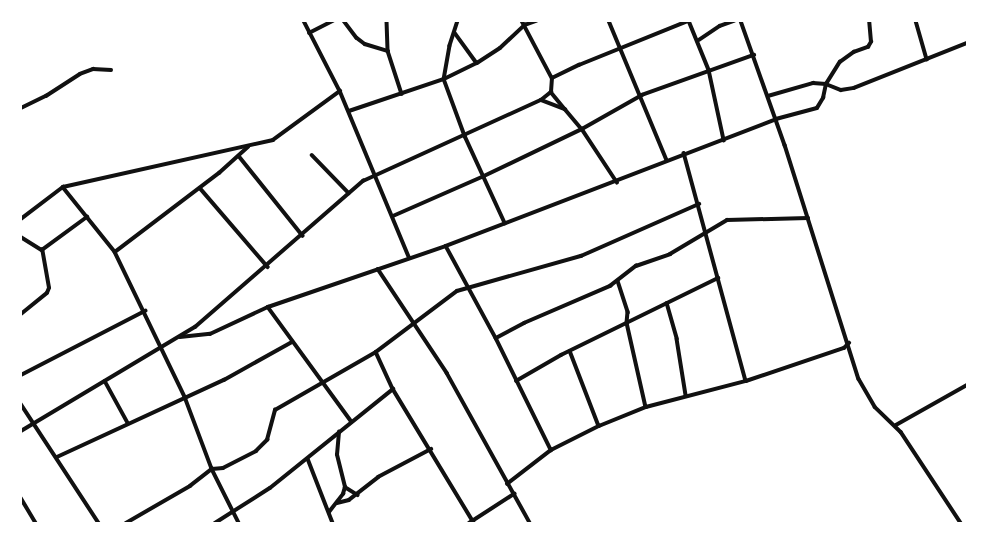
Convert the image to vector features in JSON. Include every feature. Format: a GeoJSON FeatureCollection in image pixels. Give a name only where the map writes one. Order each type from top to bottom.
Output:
{"type":"FeatureCollection","features":[{"type":"Feature","properties":{"kind":"street"},"geometry":{"type":"LineString","coordinates":[[304,21],[349,111],[377,175],[409,257]]}},
{"type":"Feature","properties":{"kind":"street"},"geometry":{"type":"LineString","coordinates":[[309,33],[333,21]]}},
{"type":"Feature","properties":{"kind":"street"},"geometry":{"type":"LineString","coordinates":[[344,21],[357,38],[365,44],[388,51]]}},
{"type":"Feature","properties":{"kind":"street"},"geometry":{"type":"LineString","coordinates":[[387,21],[388,51],[402,94]]}},
{"type":"Feature","properties":{"kind":"street"},"geometry":{"type":"LineString","coordinates":[[458,21],[444,79],[465,136],[505,223]]}},
{"type":"Feature","properties":{"kind":"street"},"geometry":{"type":"LineString","coordinates":[[522,21],[526,25],[552,78],[551,92],[582,129],[617,182]]}},
{"type":"Feature","properties":{"kind":"street"},"geometry":{"type":"LineString","coordinates":[[349,111],[444,79],[500,48],[526,25],[536,21]]}},
{"type":"Feature","properties":{"kind":"street"},"geometry":{"type":"LineString","coordinates":[[609,21],[622,46],[667,160]]}},
{"type":"Feature","properties":{"kind":"street"},"geometry":{"type":"LineString","coordinates":[[552,78],[622,46],[689,21],[699,40],[709,70],[724,140]]}},
{"type":"Feature","properties":{"kind":"street"},"geometry":{"type":"LineString","coordinates":[[699,40],[720,26],[734,21]]}},
{"type":"Feature","properties":{"kind":"street"},"geometry":{"type":"LineString","coordinates":[[742,21],[776,119],[852,352],[859,379],[875,407],[896,425],[961,523]]}},
{"type":"Feature","properties":{"kind":"street"},"geometry":{"type":"LineString","coordinates":[[180,337],[210,334],[268,307],[409,257],[446,246],[617,182],[684,153],[724,140],[776,119],[817,108],[823,98],[826,84],[840,62],[854,52],[868,47],[871,42],[869,21]]}},
{"type":"Feature","properties":{"kind":"street"},"geometry":{"type":"LineString","coordinates":[[916,21],[927,59]]}},
{"type":"Feature","properties":{"kind":"street"},"geometry":{"type":"LineString","coordinates":[[455,33],[477,62]]}},
{"type":"Feature","properties":{"kind":"street"},"geometry":{"type":"LineString","coordinates":[[768,96],[812,83],[826,84],[841,90],[854,88],[967,43]]}},
{"type":"Feature","properties":{"kind":"street"},"geometry":{"type":"LineString","coordinates":[[393,216],[484,176],[582,129],[642,95],[754,55]]}},
{"type":"Feature","properties":{"kind":"street"},"geometry":{"type":"LineString","coordinates":[[21,108],[46,96],[80,74],[93,69],[111,70]]}},
{"type":"Feature","properties":{"kind":"street"},"geometry":{"type":"LineString","coordinates":[[21,219],[63,187],[143,168],[249,147],[273,140],[286,132],[340,91]]}},
{"type":"Feature","properties":{"kind":"street"},"geometry":{"type":"LineString","coordinates":[[21,431],[180,337],[221,308],[303,236],[349,193],[364,182],[541,100],[551,92]]}},
{"type":"Feature","properties":{"kind":"street"},"geometry":{"type":"LineString","coordinates":[[541,100],[565,109]]}},
{"type":"Feature","properties":{"kind":"street"},"geometry":{"type":"LineString","coordinates":[[115,252],[200,188],[249,147]]}},
{"type":"Feature","properties":{"kind":"street"},"geometry":{"type":"LineString","coordinates":[[684,153],[707,233],[746,381]]}},
{"type":"Feature","properties":{"kind":"street"},"geometry":{"type":"LineString","coordinates":[[312,155],[349,193]]}},
{"type":"Feature","properties":{"kind":"street"},"geometry":{"type":"LineString","coordinates":[[239,156],[303,236]]}},
{"type":"Feature","properties":{"kind":"street"},"geometry":{"type":"LineString","coordinates":[[63,187],[115,252],[145,311],[185,397],[212,469],[239,523]]}},
{"type":"Feature","properties":{"kind":"street"},"geometry":{"type":"LineString","coordinates":[[200,188],[268,267]]}},
{"type":"Feature","properties":{"kind":"street"},"geometry":{"type":"LineString","coordinates":[[126,523],[190,486],[212,469],[223,468],[256,451],[267,440],[275,410],[376,352],[448,296],[469,286],[581,256],[699,204]]}},
{"type":"Feature","properties":{"kind":"street"},"geometry":{"type":"LineString","coordinates":[[21,237],[36,249],[42,250],[87,217]]}},
{"type":"Feature","properties":{"kind":"street"},"geometry":{"type":"LineString","coordinates":[[496,338],[618,281],[636,266],[670,254],[731,218],[808,218]]}},
{"type":"Feature","properties":{"kind":"street"},"geometry":{"type":"LineString","coordinates":[[446,246],[496,338],[551,450]]}},
{"type":"Feature","properties":{"kind":"street"},"geometry":{"type":"LineString","coordinates":[[21,314],[47,293],[49,288],[42,250]]}},
{"type":"Feature","properties":{"kind":"street"},"geometry":{"type":"LineString","coordinates":[[378,269],[447,373],[507,484],[530,523]]}},
{"type":"Feature","properties":{"kind":"street"},"geometry":{"type":"LineString","coordinates":[[516,381],[570,351],[718,278]]}},
{"type":"Feature","properties":{"kind":"street"},"geometry":{"type":"LineString","coordinates":[[618,281],[628,312],[627,323],[646,407]]}},
{"type":"Feature","properties":{"kind":"street"},"geometry":{"type":"LineString","coordinates":[[666,303],[677,339],[686,395]]}},
{"type":"Feature","properties":{"kind":"street"},"geometry":{"type":"LineString","coordinates":[[268,307],[292,342],[352,422]]}},
{"type":"Feature","properties":{"kind":"street"},"geometry":{"type":"LineString","coordinates":[[21,375],[145,311]]}},
{"type":"Feature","properties":{"kind":"street"},"geometry":{"type":"LineString","coordinates":[[57,457],[224,380],[292,342]]}},
{"type":"Feature","properties":{"kind":"street"},"geometry":{"type":"LineString","coordinates":[[507,484],[551,450],[599,426],[646,407],[686,395],[709,392],[746,381],[844,348],[849,343]]}},
{"type":"Feature","properties":{"kind":"street"},"geometry":{"type":"LineString","coordinates":[[844,348],[852,352]]}},
{"type":"Feature","properties":{"kind":"street"},"geometry":{"type":"LineString","coordinates":[[570,351],[599,426]]}},
{"type":"Feature","properties":{"kind":"street"},"geometry":{"type":"LineString","coordinates":[[376,352],[393,389],[431,449],[471,522],[514,494]]}},
{"type":"Feature","properties":{"kind":"street"},"geometry":{"type":"LineString","coordinates":[[105,381],[128,423]]}},
{"type":"Feature","properties":{"kind":"street"},"geometry":{"type":"LineString","coordinates":[[896,425],[967,385]]}},
{"type":"Feature","properties":{"kind":"street"},"geometry":{"type":"LineString","coordinates":[[215,523],[234,513],[308,459],[393,389]]}},
{"type":"Feature","properties":{"kind":"street"},"geometry":{"type":"LineString","coordinates":[[21,404],[99,523]]}},
{"type":"Feature","properties":{"kind":"street"},"geometry":{"type":"LineString","coordinates":[[329,512],[337,503],[344,487],[337,455],[339,432]]}},
{"type":"Feature","properties":{"kind":"street"},"geometry":{"type":"LineString","coordinates":[[337,503],[349,500],[358,495],[378,477],[431,449]]}},
{"type":"Feature","properties":{"kind":"street"},"geometry":{"type":"LineString","coordinates":[[308,459],[333,523]]}},
{"type":"Feature","properties":{"kind":"street"},"geometry":{"type":"LineString","coordinates":[[344,487],[358,495]]}},
{"type":"Feature","properties":{"kind":"street"},"geometry":{"type":"LineString","coordinates":[[21,498],[36,523]]}}]}
